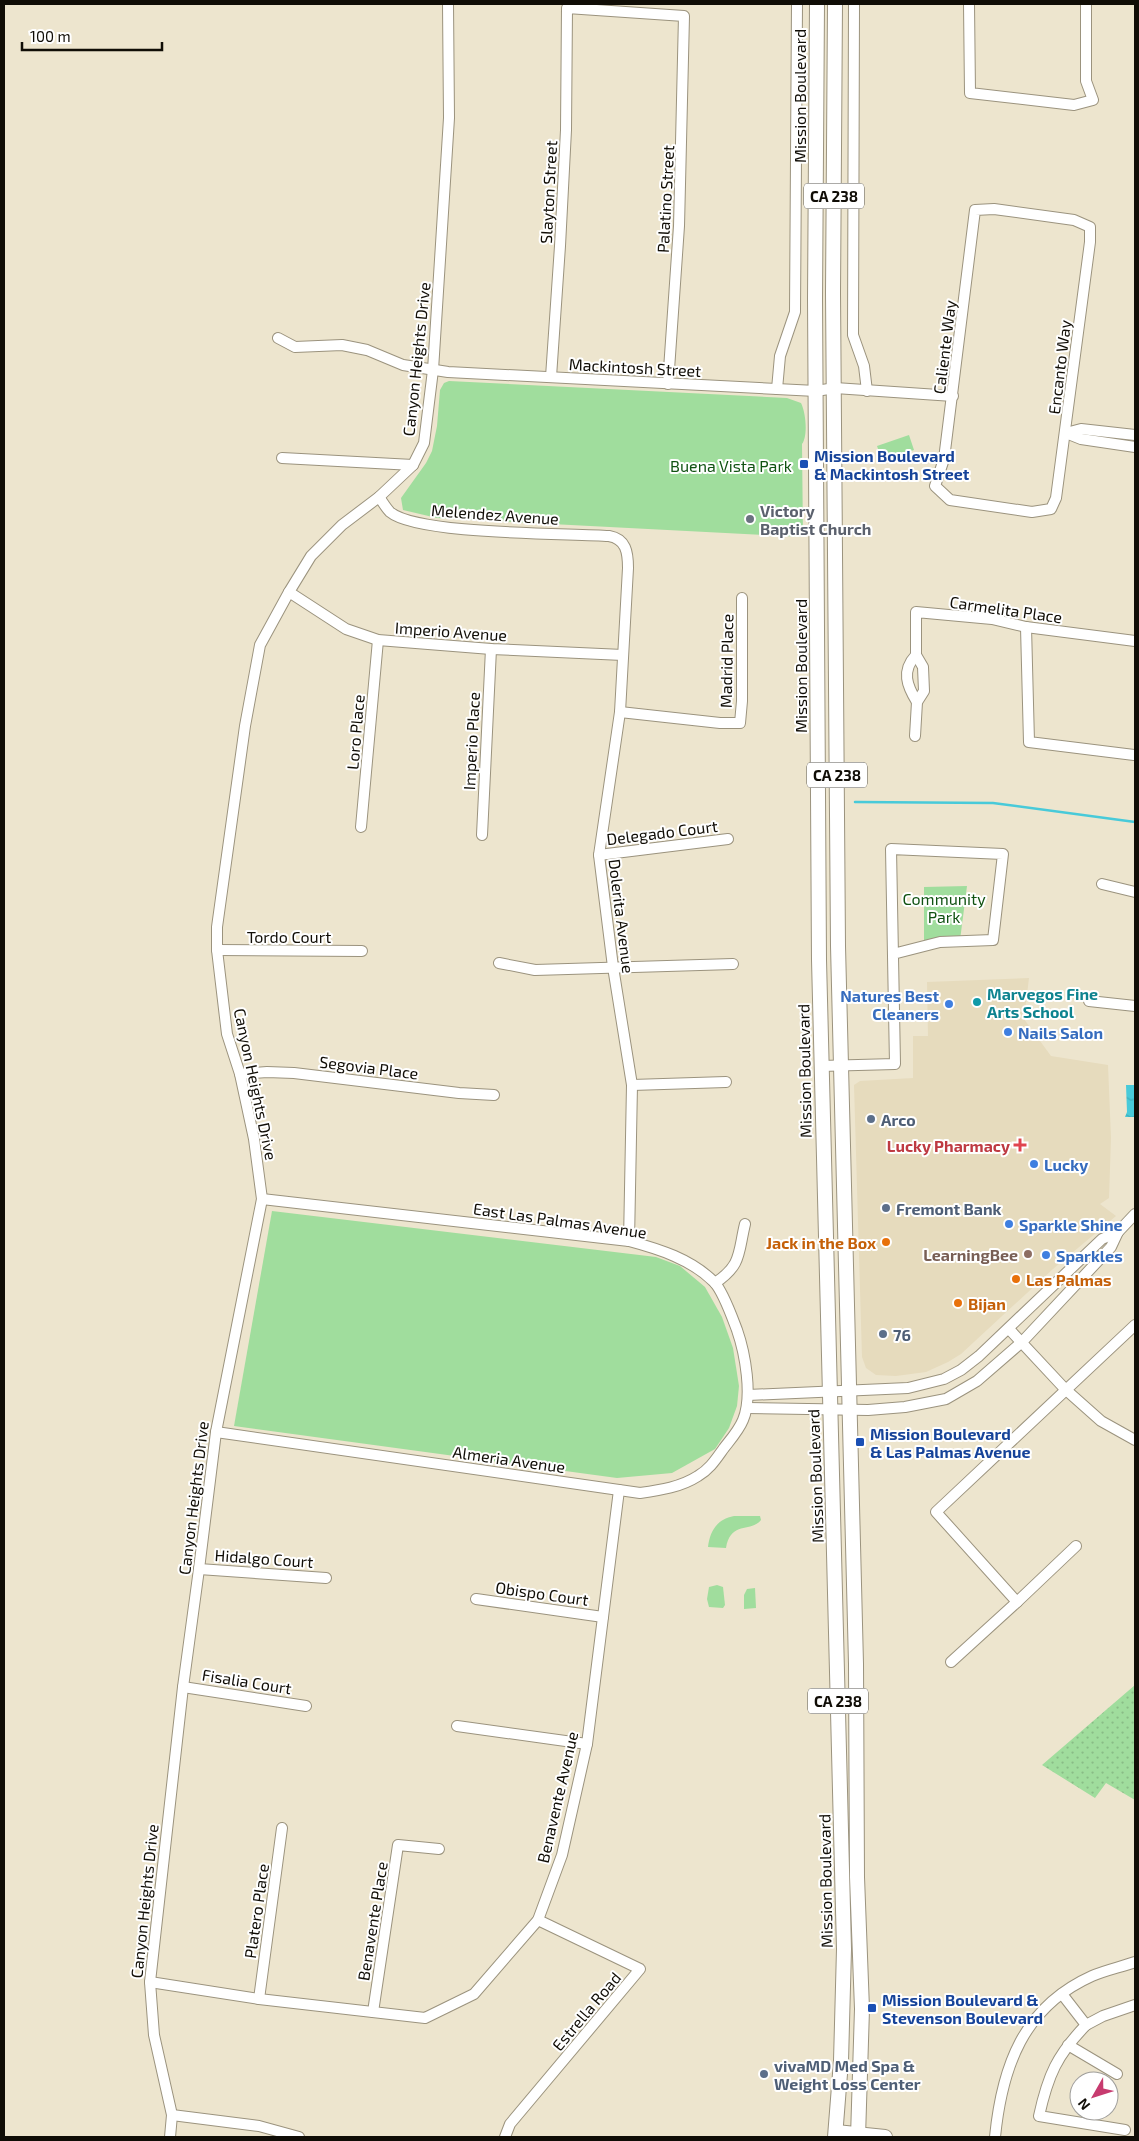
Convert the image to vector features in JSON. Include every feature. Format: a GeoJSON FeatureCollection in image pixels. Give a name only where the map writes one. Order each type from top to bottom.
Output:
{"type":"FeatureCollection","features":[{"type":"Feature","properties":{"kind":"main road","name":"Mission Boulevard"},"geometry":{"type":"LineString","coordinates":[[817,4],[816,391],[821,1066],[844,1949],[837,2136]]}},
{"type":"Feature","properties":{"kind":"main road","name":"Mission Boulevard"},"geometry":{"type":"LineString","coordinates":[[836,4],[833,293],[840,1066],[856,1671],[857,1862],[862,2009],[858,2136]]}},
{"type":"Feature","properties":{"kind":"main road"},"geometry":{"type":"LineString","coordinates":[[837,2136],[885,2137]]}},
{"type":"Feature","properties":{"kind":"street","name":"Canyon Heights Drive"},"geometry":{"type":"LineString","coordinates":[[170,2137],[172,2114],[154,2035],[150,1982],[183,1686],[216,1432],[262,1199],[254,1139],[240,1074],[227,1034],[217,950],[217,927],[243,736],[260,645],[311,556],[342,525],[379,497],[413,465],[424,443],[434,370],[449,118],[448,4]]}},
{"type":"Feature","properties":{"kind":"street","name":"Mission Boulevard"},"geometry":{"type":"LineString","coordinates":[[777,389],[780,356],[795,312],[797,4]]}},
{"type":"Feature","properties":{"kind":"street"},"geometry":{"type":"LineString","coordinates":[[854,4],[853,335],[864,366],[867,391]]}},
{"type":"Feature","properties":{"kind":"street"},"geometry":{"type":"LineString","coordinates":[[969,4],[970,93],[1074,106],[1093,100],[1086,81],[1086,4]]}},
{"type":"Feature","properties":{"kind":"street","name":"Slayton Street"},"geometry":{"type":"LineString","coordinates":[[551,378],[565,140],[567,8],[684,16]]}},
{"type":"Feature","properties":{"kind":"street","name":"Palatino Street"},"geometry":{"type":"LineString","coordinates":[[668,384],[679,226],[684,16]]}},
{"type":"Feature","properties":{"kind":"street","name":"Caliente Way"},"geometry":{"type":"LineString","coordinates":[[1051,509],[1032,512],[950,500],[935,486],[944,459],[975,210],[994,209],[1074,220],[1090,227]]}},
{"type":"Feature","properties":{"kind":"street","name":"Encanto Way"},"geometry":{"type":"LineString","coordinates":[[1051,509],[1056,498],[1066,433],[1090,242],[1090,227]]}},
{"type":"Feature","properties":{"kind":"street","name":"Mackintosh Street"},"geometry":{"type":"LineString","coordinates":[[278,338],[294,347],[342,345],[367,350],[403,365],[434,370],[668,384],[816,391],[835,388],[953,396]]}},
{"type":"Feature","properties":{"kind":"street"},"geometry":{"type":"LineString","coordinates":[[1066,433],[1081,429],[1135,435]]}},
{"type":"Feature","properties":{"kind":"street"},"geometry":{"type":"LineString","coordinates":[[1066,433],[1080,440],[1135,447]]}},
{"type":"Feature","properties":{"kind":"street"},"geometry":{"type":"LineString","coordinates":[[282,458],[413,465]]}},
{"type":"Feature","properties":{"kind":"street","name":"Melendez Avenue"},"geometry":{"type":"LineString","coordinates":[[379,497],[390,512],[412,522],[441,527],[606,536],[618,539]]}},
{"type":"Feature","properties":{"kind":"street","name":"Dolerita Avenue"},"geometry":{"type":"LineString","coordinates":[[618,539],[625,545],[628,559],[620,712],[599,854],[613,967],[632,1085],[629,1241]]}},
{"type":"Feature","properties":{"kind":"street","name":"Imperio Avenue"},"geometry":{"type":"LineString","coordinates":[[289,592],[346,629],[378,640],[491,649],[623,655]]}},
{"type":"Feature","properties":{"kind":"street","name":"Madrid Place"},"geometry":{"type":"LineString","coordinates":[[620,712],[720,723],[740,723],[742,701],[742,598]]}},
{"type":"Feature","properties":{"kind":"street","name":"Carmelita Place"},"geometry":{"type":"LineString","coordinates":[[915,736],[917,702],[924,691],[923,667],[916,656],[916,612],[992,619],[1026,627],[1135,641]]}},
{"type":"Feature","properties":{"kind":"street"},"geometry":{"type":"LineString","coordinates":[[1026,627],[1029,742],[1134,755]]}},
{"type":"Feature","properties":{"kind":"street","name":"Loro Place"},"geometry":{"type":"LineString","coordinates":[[361,827],[378,640]]}},
{"type":"Feature","properties":{"kind":"street","name":"Imperio Place"},"geometry":{"type":"LineString","coordinates":[[482,835],[491,649]]}},
{"type":"Feature","properties":{"kind":"street","name":"Carmelita Place"},"geometry":{"type":"LineString","coordinates":[[916,656],[910,662],[907,674],[907,687],[917,702]]}},
{"type":"Feature","properties":{"kind":"street","name":"Delegado Court"},"geometry":{"type":"LineString","coordinates":[[599,854],[728,839]]}},
{"type":"Feature","properties":{"kind":"street"},"geometry":{"type":"LineString","coordinates":[[821,1066],[894,1064],[891,849],[1003,854],[993,940],[940,942],[893,954]]}},
{"type":"Feature","properties":{"kind":"street"},"geometry":{"type":"LineString","coordinates":[[1102,884],[1135,892]]}},
{"type":"Feature","properties":{"kind":"street","name":"Tordo Court"},"geometry":{"type":"LineString","coordinates":[[217,950],[362,951]]}},
{"type":"Feature","properties":{"kind":"street"},"geometry":{"type":"LineString","coordinates":[[498,963],[535,970],[733,964]]}},
{"type":"Feature","properties":{"kind":"street"},"geometry":{"type":"LineString","coordinates":[[1089,1001],[1135,1006]]}},
{"type":"Feature","properties":{"kind":"street","name":"Segovia Place"},"geometry":{"type":"LineString","coordinates":[[240,1074],[294,1073],[458,1093],[494,1095]]}},
{"type":"Feature","properties":{"kind":"street"},"geometry":{"type":"LineString","coordinates":[[632,1085],[726,1082]]}},
{"type":"Feature","properties":{"kind":"street","name":"East Las Palmas Avenue"},"geometry":{"type":"LineString","coordinates":[[262,1199],[629,1241],[666,1251],[690,1264],[715,1282]]}},
{"type":"Feature","properties":{"kind":"street"},"geometry":{"type":"LineString","coordinates":[[746,1408],[849,1408],[868,1410],[905,1407],[946,1399],[977,1381],[1022,1342],[1111,1247],[1118,1232],[1135,1214]]}},
{"type":"Feature","properties":{"kind":"street"},"geometry":{"type":"LineString","coordinates":[[745,1224],[736,1264],[730,1273],[715,1282],[740,1338],[748,1395],[908,1388],[944,1379],[973,1361],[1102,1239],[1118,1232]]}},
{"type":"Feature","properties":{"kind":"street"},"geometry":{"type":"LineString","coordinates":[[1017,1602],[936,1512],[1065,1388],[1135,1325]]}},
{"type":"Feature","properties":{"kind":"street"},"geometry":{"type":"LineString","coordinates":[[1009,1329],[1065,1388],[1101,1421],[1135,1440]]}},
{"type":"Feature","properties":{"kind":"street","name":"Almeria Avenue"},"geometry":{"type":"LineString","coordinates":[[216,1432],[640,1493],[670,1488],[700,1475],[712,1465],[743,1420],[748,1395]]}},
{"type":"Feature","properties":{"kind":"street","name":"Benavente Avenue"},"geometry":{"type":"LineString","coordinates":[[150,1982],[259,1998],[425,2018],[474,1994],[538,1920],[562,1855],[587,1744],[620,1490]]}},
{"type":"Feature","properties":{"kind":"street"},"geometry":{"type":"LineString","coordinates":[[951,1662],[1076,1546]]}},
{"type":"Feature","properties":{"kind":"street","name":"Hidalgo Court"},"geometry":{"type":"LineString","coordinates":[[199,1569],[326,1578]]}},
{"type":"Feature","properties":{"kind":"street","name":"Obispo Court"},"geometry":{"type":"LineString","coordinates":[[476,1599],[603,1617]]}},
{"type":"Feature","properties":{"kind":"street","name":"Fisalia Court"},"geometry":{"type":"LineString","coordinates":[[183,1686],[306,1706]]}},
{"type":"Feature","properties":{"kind":"street"},"geometry":{"type":"LineString","coordinates":[[457,1726],[587,1744]]}},
{"type":"Feature","properties":{"kind":"street","name":"Platero Place"},"geometry":{"type":"LineString","coordinates":[[259,1998],[282,1828]]}},
{"type":"Feature","properties":{"kind":"street","name":"Benavente Place"},"geometry":{"type":"LineString","coordinates":[[373,2012],[398,1845],[440,1849]]}},
{"type":"Feature","properties":{"kind":"street","name":"Estrella Road"},"geometry":{"type":"LineString","coordinates":[[505,2137],[510,2124],[640,1969],[538,1920]]}},
{"type":"Feature","properties":{"kind":"street"},"geometry":{"type":"LineString","coordinates":[[995,2137],[1004,2080],[1016,2049],[1034,2021],[1062,1994],[1092,1977],[1135,1962]]}},
{"type":"Feature","properties":{"kind":"street"},"geometry":{"type":"LineString","coordinates":[[1062,1994],[1086,2025]]}},
{"type":"Feature","properties":{"kind":"street"},"geometry":{"type":"LineString","coordinates":[[1125,2130],[1040,2116],[1046,2087],[1056,2063],[1068,2045],[1086,2025],[1103,2016],[1135,2005]]}},
{"type":"Feature","properties":{"kind":"street"},"geometry":{"type":"LineString","coordinates":[[1068,2045],[1112,2071]]}},
{"type":"Feature","properties":{"kind":"street"},"geometry":{"type":"LineString","coordinates":[[172,2114],[259,2126],[299,2137]]}},
{"type":"Feature","properties":{"kind":"shaded area"},"geometry":{"type":"Polygon","coordinates":[[[1029,978],[1024,1019],[1051,1056],[1108,1065],[1111,1138],[1109,1198],[1100,1204],[1116,1216],[1053,1269],[961,1354],[926,1372],[896,1376],[876,1375],[866,1368],[862,1357],[854,1085],[860,1081],[913,1078],[913,1036],[928,1036],[927,982],[1029,978]]]}},
{"type":"Feature","properties":{"kind":"green space","name":"Buena Vista Park"},"geometry":{"type":"Polygon","coordinates":[[[449,381],[787,398],[801,403],[806,424],[802,444],[803,537],[437,518],[403,510],[401,498],[426,463],[432,451],[437,426],[440,390],[444,383],[449,381]]]}},
{"type":"Feature","properties":{"kind":"green space"},"geometry":{"type":"Polygon","coordinates":[[[909,435],[914,450],[882,460],[877,446],[909,435]]]}},
{"type":"Feature","properties":{"kind":"green space","name":"Community Park"},"geometry":{"type":"Polygon","coordinates":[[[967,886],[960,940],[924,945],[924,887],[967,886]]]}},
{"type":"Feature","properties":{"kind":"green space"},"geometry":{"type":"Polygon","coordinates":[[[272,1211],[656,1257],[680,1266],[705,1287],[722,1317],[733,1348],[739,1386],[737,1406],[729,1428],[715,1449],[672,1473],[617,1478],[234,1426],[272,1211]]]}},
{"type":"Feature","properties":{"kind":"green space"},"geometry":{"type":"Polygon","coordinates":[[[734,1516],[760,1516],[761,1520],[757,1524],[737,1530],[732,1534],[726,1548],[708,1547],[715,1527],[723,1520],[734,1516]]]}},
{"type":"Feature","properties":{"kind":"green space"},"geometry":{"type":"Polygon","coordinates":[[[717,1585],[723,1587],[725,1605],[723,1608],[709,1607],[707,1599],[709,1587],[717,1585]]]}},
{"type":"Feature","properties":{"kind":"green space"},"geometry":{"type":"Polygon","coordinates":[[[755,1588],[756,1608],[744,1609],[744,1595],[747,1589],[755,1588]]]}},
{"type":"Feature","properties":{"kind":"green space"},"geometry":{"type":"Polygon","coordinates":[[[1135,1685],[1135,1800],[1106,1783],[1095,1798],[1042,1765],[1135,1685]]]}},
{"type":"Feature","properties":{"kind":"water"},"geometry":{"type":"Polygon","coordinates":[[[1126,1085],[1135,1085],[1135,1117],[1125,1117],[1127,1112],[1126,1085]]]}},
{"type":"Feature","properties":{"kind":"waterway"},"geometry":{"type":"LineString","coordinates":[[855,802],[993,803],[1135,822]]}},
{"type":"Feature","properties":{"kind":"place","name":"Mission Boulevard & Mackintosh Street"},"geometry":{"type":"Point","coordinates":[804,464]}},
{"type":"Feature","properties":{"kind":"place","name":"Victory Baptist Church"},"geometry":{"type":"Point","coordinates":[750,519]}},
{"type":"Feature","properties":{"kind":"place","name":"Marvegos Fine Arts School"},"geometry":{"type":"Point","coordinates":[977,1002]}},
{"type":"Feature","properties":{"kind":"place","name":"Natures Best Cleaners"},"geometry":{"type":"Point","coordinates":[949,1004]}},
{"type":"Feature","properties":{"kind":"place","name":"Nails Salon"},"geometry":{"type":"Point","coordinates":[1008,1032]}},
{"type":"Feature","properties":{"kind":"place","name":"Arco"},"geometry":{"type":"Point","coordinates":[871,1119]}},
{"type":"Feature","properties":{"kind":"place","name":"Lucky Pharmacy"},"geometry":{"type":"Point","coordinates":[1020,1145]}},
{"type":"Feature","properties":{"kind":"place","name":"Lucky"},"geometry":{"type":"Point","coordinates":[1034,1164]}},
{"type":"Feature","properties":{"kind":"place","name":"Fremont Bank"},"geometry":{"type":"Point","coordinates":[886,1208]}},
{"type":"Feature","properties":{"kind":"place","name":"Sparkle Shine"},"geometry":{"type":"Point","coordinates":[1009,1224]}},
{"type":"Feature","properties":{"kind":"place","name":"Jack in the Box"},"geometry":{"type":"Point","coordinates":[886,1242]}},
{"type":"Feature","properties":{"kind":"place","name":"LearningBee"},"geometry":{"type":"Point","coordinates":[1028,1254]}},
{"type":"Feature","properties":{"kind":"place","name":"Sparkles"},"geometry":{"type":"Point","coordinates":[1046,1255]}},
{"type":"Feature","properties":{"kind":"place","name":"Las Palmas"},"geometry":{"type":"Point","coordinates":[1016,1279]}},
{"type":"Feature","properties":{"kind":"place","name":"Bijan"},"geometry":{"type":"Point","coordinates":[958,1303]}},
{"type":"Feature","properties":{"kind":"place","name":"76"},"geometry":{"type":"Point","coordinates":[883,1334]}},
{"type":"Feature","properties":{"kind":"place","name":"Mission Boulevard & Las Palmas Avenue"},"geometry":{"type":"Point","coordinates":[860,1442]}},
{"type":"Feature","properties":{"kind":"place","name":"Mission Boulevard & Stevenson Boulevard"},"geometry":{"type":"Point","coordinates":[872,2008]}},
{"type":"Feature","properties":{"kind":"place","name":"vivaMD Med Spa & Weight Loss Center"},"geometry":{"type":"Point","coordinates":[764,2074]}}]}
